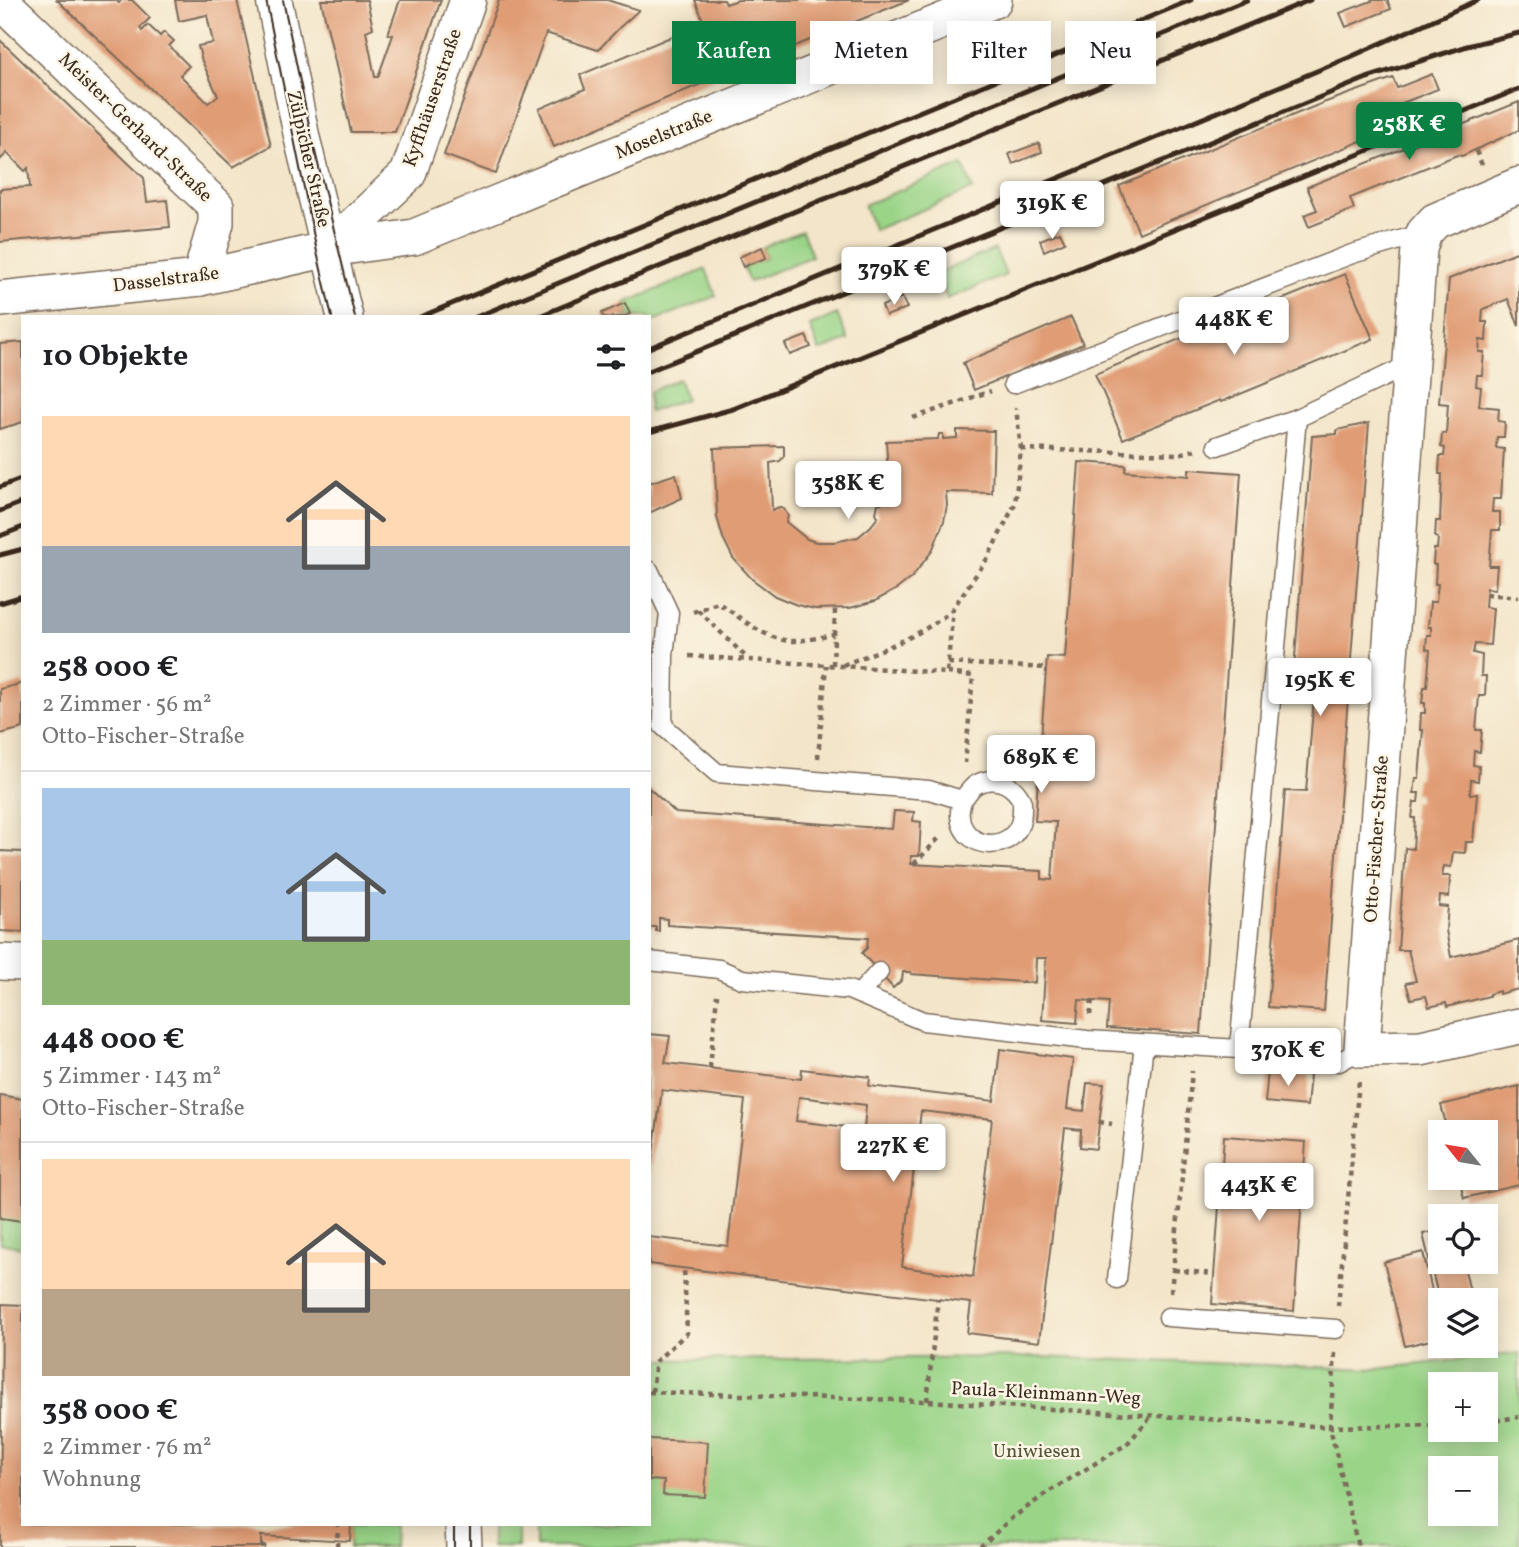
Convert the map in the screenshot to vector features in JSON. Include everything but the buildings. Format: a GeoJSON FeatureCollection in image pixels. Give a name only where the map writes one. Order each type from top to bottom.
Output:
{"type":"FeatureCollection","features":[{"type":"Feature","properties":{"kind":"street","name":"Meister-Gerhard-Straße"},"geometry":{"type":"LineString","coordinates":[[0,0],[216,206],[216,223],[200,278]]}},
{"type":"Feature","properties":{"kind":"street","name":"Zülpicher Straße"},"geometry":{"type":"LineString","coordinates":[[274,0],[302,138],[345,315]]}},
{"type":"Feature","properties":{"kind":"street","name":"Kyffhäuserstraße"},"geometry":{"type":"LineString","coordinates":[[329,249],[408,174],[468,0]]}},
{"type":"Feature","properties":{"kind":"street","name":"Moselstraße"},"geometry":{"type":"LineString","coordinates":[[329,249],[414,237],[994,0]]}},
{"type":"Feature","properties":{"kind":"street"},"geometry":{"type":"LineString","coordinates":[[1424,233],[1442,217],[1519,185]]}},
{"type":"Feature","properties":{"kind":"street","name":"Otto-Fischer-Straße"},"geometry":{"type":"LineString","coordinates":[[1362,1049],[1419,249],[1424,233]]}},
{"type":"Feature","properties":{"kind":"street","name":"Dasselstraße"},"geometry":{"type":"LineString","coordinates":[[0,299],[200,278],[329,249]]}},
{"type":"Feature","properties":{"kind":"street"},"geometry":{"type":"LineString","coordinates":[[0,961],[21,963]]}},
{"type":"Feature","properties":{"kind":"street"},"geometry":{"type":"LineString","coordinates":[[1362,1049],[1422,1048],[1519,1026]]}},
{"type":"Feature","properties":{"kind":"street"},"geometry":{"type":"LineString","coordinates":[[464,1526],[464,1547]]}},
{"type":"Feature","properties":{"kind":"lane"},"geometry":{"type":"LineString","coordinates":[[1013,384],[1352,254],[1424,233]]}},
{"type":"Feature","properties":{"kind":"lane"},"geometry":{"type":"LineString","coordinates":[[1217,446],[1297,418],[1411,364]]}},
{"type":"Feature","properties":{"kind":"lane"},"geometry":{"type":"LineString","coordinates":[[1239,1049],[1297,418]]}},
{"type":"Feature","properties":{"kind":"lane"},"geometry":{"type":"LineString","coordinates":[[651,574],[669,613],[664,655],[663,726],[717,773],[929,790],[961,809]]}},
{"type":"Feature","properties":{"kind":"lane"},"geometry":{"type":"LineString","coordinates":[[651,961],[719,970],[742,979],[849,990],[923,1021],[1087,1040],[1239,1049],[1339,1062],[1362,1049]]}},
{"type":"Feature","properties":{"kind":"lane"},"geometry":{"type":"LineString","coordinates":[[859,994],[879,972]]}},
{"type":"Feature","properties":{"kind":"lane"},"geometry":{"type":"LineString","coordinates":[[1117,1279],[1144,1044]]}},
{"type":"Feature","properties":{"kind":"lane"},"geometry":{"type":"LineString","coordinates":[[1168,1317],[1336,1329]]}},
{"type":"Feature","properties":{"kind":"path"},"geometry":{"type":"LineString","coordinates":[[843,666],[910,638],[937,623],[953,608],[988,559],[1015,503],[1021,449],[1013,384],[913,418]]}},
{"type":"Feature","properties":{"kind":"path"},"geometry":{"type":"LineString","coordinates":[[1021,449],[1178,454],[1217,446]]}},
{"type":"Feature","properties":{"kind":"path"},"geometry":{"type":"LineString","coordinates":[[1486,594],[1519,597]]}},
{"type":"Feature","properties":{"kind":"path"},"geometry":{"type":"LineString","coordinates":[[669,613],[683,617],[718,603],[755,629],[793,641],[834,635]]}},
{"type":"Feature","properties":{"kind":"path"},"geometry":{"type":"LineString","coordinates":[[947,673],[953,608]]}},
{"type":"Feature","properties":{"kind":"path"},"geometry":{"type":"LineString","coordinates":[[698,610],[749,660]]}},
{"type":"Feature","properties":{"kind":"path"},"geometry":{"type":"LineString","coordinates":[[833,665],[835,610]]}},
{"type":"Feature","properties":{"kind":"path"},"geometry":{"type":"LineString","coordinates":[[664,655],[973,676],[967,750]]}},
{"type":"Feature","properties":{"kind":"path"},"geometry":{"type":"LineString","coordinates":[[948,663],[1046,667]]}},
{"type":"Feature","properties":{"kind":"path"},"geometry":{"type":"LineString","coordinates":[[816,780],[826,665]]}},
{"type":"Feature","properties":{"kind":"path"},"geometry":{"type":"LineString","coordinates":[[914,864],[961,809]]}},
{"type":"Feature","properties":{"kind":"path"},"geometry":{"type":"LineString","coordinates":[[710,1069],[719,970]]}},
{"type":"Feature","properties":{"kind":"path"},"geometry":{"type":"LineString","coordinates":[[1168,1317],[1195,1046]]}},
{"type":"Feature","properties":{"kind":"path"},"geometry":{"type":"LineString","coordinates":[[1358,1547],[1330,1427],[1336,1329],[1362,1049]]}},
{"type":"Feature","properties":{"kind":"path"},"geometry":{"type":"LineString","coordinates":[[1099,1122],[1110,1124]]}},
{"type":"Feature","properties":{"kind":"path"},"geometry":{"type":"LineString","coordinates":[[651,1392],[656,1361],[687,1333],[684,1268]]}},
{"type":"Feature","properties":{"kind":"path"},"geometry":{"type":"LineString","coordinates":[[1174,1270],[1214,1274]]}},
{"type":"Feature","properties":{"kind":"path"},"geometry":{"type":"LineString","coordinates":[[927,1401],[938,1298]]}},
{"type":"Feature","properties":{"kind":"path","name":"Paula-Kleinmann-Weg"},"geometry":{"type":"LineString","coordinates":[[651,1392],[927,1401],[1330,1427],[1428,1425]]}},
{"type":"Feature","properties":{"kind":"path"},"geometry":{"type":"LineString","coordinates":[[979,1547],[1012,1518],[1050,1491],[1127,1444],[1153,1414]]}},
{"type":"Feature","properties":{"kind":"path"},"geometry":{"type":"LineString","coordinates":[[1498,1420],[1519,1417]]}},
{"type":"Feature","properties":{"kind":"path"},"geometry":{"type":"LineString","coordinates":[[337,1547],[338,1526]]}},
{"type":"Feature","properties":{"kind":"green space"},"geometry":{"type":"Polygon","coordinates":[[[963,164],[973,189],[874,230],[864,205],[963,164]]]}},
{"type":"Feature","properties":{"kind":"green space"},"geometry":{"type":"Polygon","coordinates":[[[802,231],[812,256],[749,282],[743,267],[766,258],[762,247],[802,231]]]}},
{"type":"Feature","properties":{"kind":"green space"},"geometry":{"type":"Polygon","coordinates":[[[995,249],[1006,275],[947,299],[937,273],[995,249]]]}},
{"type":"Feature","properties":{"kind":"green space"},"geometry":{"type":"Polygon","coordinates":[[[706,269],[716,296],[651,322],[651,315],[626,315],[630,313],[625,303],[706,269]]]}},
{"type":"Feature","properties":{"kind":"green space"},"geometry":{"type":"Polygon","coordinates":[[[837,314],[848,340],[819,351],[810,326],[837,314]]]}},
{"type":"Feature","properties":{"kind":"green space"},"geometry":{"type":"Polygon","coordinates":[[[678,379],[686,399],[651,411],[651,391],[678,379]]]}},
{"type":"Feature","properties":{"kind":"green space"},"geometry":{"type":"Polygon","coordinates":[[[0,1095],[21,1099],[21,1248],[0,1243],[0,1095]]]}},
{"type":"Feature","properties":{"kind":"green space","name":"Uniwiesen"},"geometry":{"type":"Polygon","coordinates":[[[1519,1353],[1519,1547],[536,1547],[536,1526],[651,1526],[651,1360],[1038,1357],[1376,1369],[1474,1358],[1498,1358],[1498,1355],[1519,1353]]]}},
{"type":"Feature","properties":{"kind":"green space"},"geometry":{"type":"Polygon","coordinates":[[[351,1526],[395,1526],[394,1547],[349,1547],[351,1526]]]}},
{"type":"Feature","properties":{"kind":"green space"},"geometry":{"type":"Polygon","coordinates":[[[492,1526],[518,1526],[518,1547],[492,1547],[492,1526]]]}},
{"type":"Feature","properties":{"kind":"tram line"},"geometry":{"type":"LineString","coordinates":[[266,0],[332,315]]}},
{"type":"Feature","properties":{"kind":"tram line"},"geometry":{"type":"LineString","coordinates":[[283,0],[312,139],[355,315]]}},
{"type":"Feature","properties":{"kind":"tram line"},"geometry":{"type":"LineString","coordinates":[[454,1526],[454,1547]]}},
{"type":"Feature","properties":{"kind":"tram line"},"geometry":{"type":"LineString","coordinates":[[470,1526],[470,1547]]}},
{"type":"Feature","properties":{"kind":"railway"},"geometry":{"type":"LineString","coordinates":[[425,315],[1191,0]]}},
{"type":"Feature","properties":{"kind":"railway"},"geometry":{"type":"LineString","coordinates":[[481,315],[1247,0]]}},
{"type":"Feature","properties":{"kind":"railway"},"geometry":{"type":"LineString","coordinates":[[542,315],[1310,0]]}},
{"type":"Feature","properties":{"kind":"railway"},"geometry":{"type":"LineString","coordinates":[[651,347],[1348,58],[1478,0]]}},
{"type":"Feature","properties":{"kind":"railway"},"geometry":{"type":"LineString","coordinates":[[651,370],[1367,78],[1467,46],[1519,33]]}},
{"type":"Feature","properties":{"kind":"railway"},"geometry":{"type":"LineString","coordinates":[[651,431],[733,409],[1519,89]]}},
{"type":"Feature","properties":{"kind":"railway"},"geometry":{"type":"LineString","coordinates":[[0,487],[21,479]]}},
{"type":"Feature","properties":{"kind":"railway"},"geometry":{"type":"LineString","coordinates":[[0,511],[21,503]]}},
{"type":"Feature","properties":{"kind":"railway"},"geometry":{"type":"LineString","coordinates":[[0,536],[21,528]]}},
{"type":"Feature","properties":{"kind":"railway"},"geometry":{"type":"LineString","coordinates":[[0,555],[21,550]]}},
{"type":"Feature","properties":{"kind":"railway"},"geometry":{"type":"LineString","coordinates":[[0,603],[21,597]]}}]}
